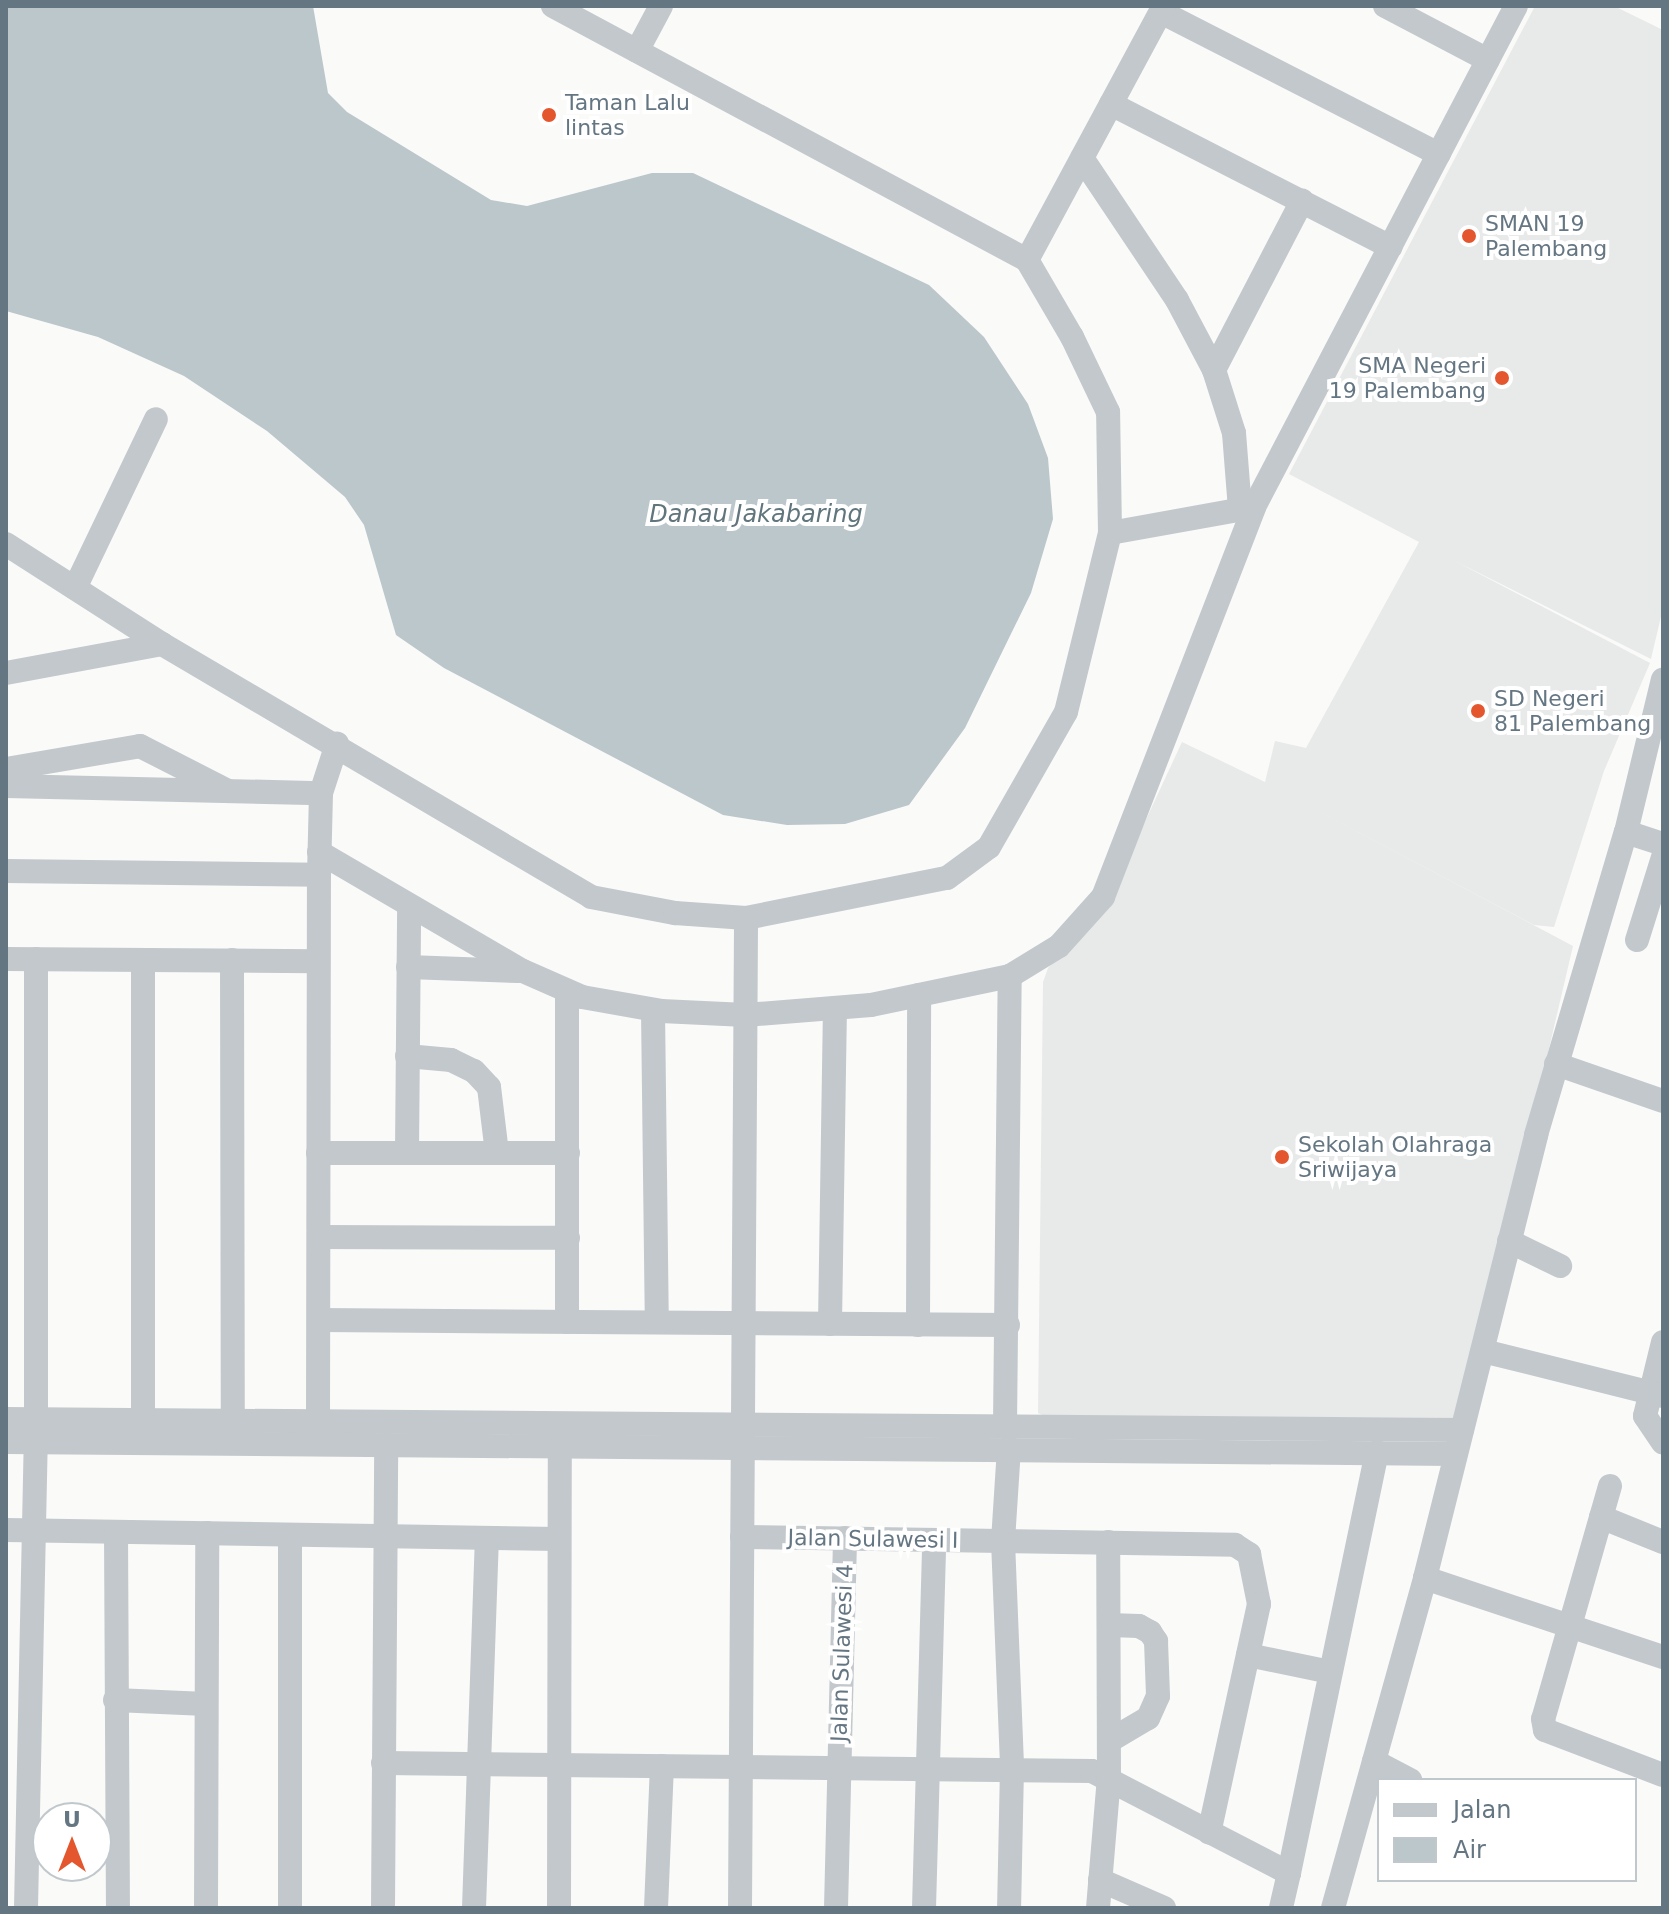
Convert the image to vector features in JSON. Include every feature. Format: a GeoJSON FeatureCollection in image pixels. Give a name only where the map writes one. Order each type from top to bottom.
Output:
{"type":"FeatureCollection","features":[{"type":"Feature","properties":{"kind":"street"},"geometry":{"type":"LineString","coordinates":[[6,544],[162,644],[337,744],[591,897],[675,913],[746,918],[947,878],[989,847],[1066,712],[1110,533],[1108,412],[1072,337],[1027,260],[553,6]]}},
{"type":"Feature","properties":{"kind":"street"},"geometry":{"type":"LineString","coordinates":[[637,51],[661,6]]}},
{"type":"Feature","properties":{"kind":"street"},"geometry":{"type":"LineString","coordinates":[[1385,6],[1488,60]]}},
{"type":"Feature","properties":{"kind":"street"},"geometry":{"type":"LineString","coordinates":[[6,871],[319,864],[567,991],[653,1010],[746,1015],[835,1008],[1010,976],[1059,946],[1103,897],[1247,509],[1390,247],[1516,6]]}},
{"type":"Feature","properties":{"kind":"street"},"geometry":{"type":"LineString","coordinates":[[1027,260],[1162,9],[1439,154]]}},
{"type":"Feature","properties":{"kind":"street"},"geometry":{"type":"LineString","coordinates":[[1111,104],[1390,247]]}},
{"type":"Feature","properties":{"kind":"street"},"geometry":{"type":"LineString","coordinates":[[1082,158],[1177,300],[1214,370],[1234,433],[1247,509]]}},
{"type":"Feature","properties":{"kind":"street"},"geometry":{"type":"LineString","coordinates":[[1214,370],[1302,201]]}},
{"type":"Feature","properties":{"kind":"street"},"geometry":{"type":"LineString","coordinates":[[75,588],[156,419]]}},
{"type":"Feature","properties":{"kind":"street"},"geometry":{"type":"LineString","coordinates":[[1110,533],[1247,509]]}},
{"type":"Feature","properties":{"kind":"street"},"geometry":{"type":"LineString","coordinates":[[6,673],[162,644]]}},
{"type":"Feature","properties":{"kind":"street"},"geometry":{"type":"LineString","coordinates":[[1333,1908],[1425,1578],[1454,1454],[1556,1064],[1658,717],[1663,679]]}},
{"type":"Feature","properties":{"kind":"street"},"geometry":{"type":"LineString","coordinates":[[318,1422],[320,1320],[316,961],[321,793],[337,744]]}},
{"type":"Feature","properties":{"kind":"street"},"geometry":{"type":"LineString","coordinates":[[6,769],[140,746],[229,792]]}},
{"type":"Feature","properties":{"kind":"street"},"geometry":{"type":"LineString","coordinates":[[6,786],[321,793]]}},
{"type":"Feature","properties":{"kind":"street"},"geometry":{"type":"LineString","coordinates":[[1626,832],[1663,844]]}},
{"type":"Feature","properties":{"kind":"street"},"geometry":{"type":"LineString","coordinates":[[1637,940],[1663,857]]}},
{"type":"Feature","properties":{"kind":"street"},"geometry":{"type":"LineString","coordinates":[[407,1153],[409,908]]}},
{"type":"Feature","properties":{"kind":"street"},"geometry":{"type":"LineString","coordinates":[[740,1908],[746,918]]}},
{"type":"Feature","properties":{"kind":"street"},"geometry":{"type":"LineString","coordinates":[[6,959],[316,961]]}},
{"type":"Feature","properties":{"kind":"street"},"geometry":{"type":"LineString","coordinates":[[26,1908],[35,1431],[36,959]]}},
{"type":"Feature","properties":{"kind":"street"},"geometry":{"type":"LineString","coordinates":[[143,960],[143,1422]]}},
{"type":"Feature","properties":{"kind":"street"},"geometry":{"type":"LineString","coordinates":[[232,960],[233,1421]]}},
{"type":"Feature","properties":{"kind":"street"},"geometry":{"type":"LineString","coordinates":[[408,967],[523,971]]}},
{"type":"Feature","properties":{"kind":"street"},"geometry":{"type":"LineString","coordinates":[[1009,1908],[1012,1768],[1003,1541],[1007,1437],[1010,976]]}},
{"type":"Feature","properties":{"kind":"street"},"geometry":{"type":"LineString","coordinates":[[567,991],[567,1322]]}},
{"type":"Feature","properties":{"kind":"street"},"geometry":{"type":"LineString","coordinates":[[918,1325],[919,995]]}},
{"type":"Feature","properties":{"kind":"street"},"geometry":{"type":"LineString","coordinates":[[830,1324],[835,1008]]}},
{"type":"Feature","properties":{"kind":"street"},"geometry":{"type":"LineString","coordinates":[[653,1010],[657,1322]]}},
{"type":"Feature","properties":{"kind":"street"},"geometry":{"type":"LineString","coordinates":[[407,1056],[451,1060],[489,1087],[497,1153]]}},
{"type":"Feature","properties":{"kind":"street"},"geometry":{"type":"LineString","coordinates":[[1556,1064],[1663,1101]]}},
{"type":"Feature","properties":{"kind":"street"},"geometry":{"type":"LineString","coordinates":[[318,1153],[568,1153]]}},
{"type":"Feature","properties":{"kind":"street"},"geometry":{"type":"LineString","coordinates":[[319,1237],[568,1238]]}},
{"type":"Feature","properties":{"kind":"street"},"geometry":{"type":"LineString","coordinates":[[1509,1241],[1560,1266]]}},
{"type":"Feature","properties":{"kind":"street"},"geometry":{"type":"LineString","coordinates":[[320,1320],[1008,1325]]}},
{"type":"Feature","properties":{"kind":"street"},"geometry":{"type":"LineString","coordinates":[[1663,1342],[1657,1394],[1647,1425],[1663,1443]]}},
{"type":"Feature","properties":{"kind":"street"},"geometry":{"type":"LineString","coordinates":[[1483,1351],[1657,1394]]}},
{"type":"Feature","properties":{"kind":"street"},"geometry":{"type":"LineString","coordinates":[[6,1419],[35,1431],[386,1445],[560,1446],[742,1437]]}},
{"type":"Feature","properties":{"kind":"street"},"geometry":{"type":"LineString","coordinates":[[6,1442],[35,1431],[143,1422],[233,1421],[742,1437],[1007,1437],[1462,1430]]}},
{"type":"Feature","properties":{"kind":"street"},"geometry":{"type":"LineString","coordinates":[[1007,1437],[1454,1454]]}},
{"type":"Feature","properties":{"kind":"street"},"geometry":{"type":"LineString","coordinates":[[383,1908],[386,1445]]}},
{"type":"Feature","properties":{"kind":"street"},"geometry":{"type":"LineString","coordinates":[[559,1908],[560,1446]]}},
{"type":"Feature","properties":{"kind":"street"},"geometry":{"type":"LineString","coordinates":[[1281,1908],[1377,1452]]}},
{"type":"Feature","properties":{"kind":"street"},"geometry":{"type":"LineString","coordinates":[[1610,1486],[1570,1622],[1545,1730],[1632,1773],[1663,1775]]}},
{"type":"Feature","properties":{"kind":"street"},"geometry":{"type":"LineString","coordinates":[[1601,1517],[1663,1542]]}},
{"type":"Feature","properties":{"kind":"street"},"geometry":{"type":"LineString","coordinates":[[6,1530],[559,1539]]}},
{"type":"Feature","properties":{"kind":"street"},"geometry":{"type":"LineString","coordinates":[[116,1532],[118,1908]]}},
{"type":"Feature","properties":{"kind":"street"},"geometry":{"type":"LineString","coordinates":[[206,1908],[207,1533]]}},
{"type":"Feature","properties":{"kind":"street"},"geometry":{"type":"LineString","coordinates":[[290,1535],[290,1908]]}},
{"type":"Feature","properties":{"kind":"street","name":"Jalan Sulawesi I"},"geometry":{"type":"LineString","coordinates":[[742,1537],[1235,1545],[1249,1554],[1259,1604],[1209,1833]]}},
{"type":"Feature","properties":{"kind":"street"},"geometry":{"type":"LineString","coordinates":[[474,1908],[487,1538]]}},
{"type":"Feature","properties":{"kind":"street","name":"Jalan Sulawesi 4"},"geometry":{"type":"LineString","coordinates":[[836,1908],[845,1538]]}},
{"type":"Feature","properties":{"kind":"street"},"geometry":{"type":"LineString","coordinates":[[924,1908],[934,1540]]}},
{"type":"Feature","properties":{"kind":"street"},"geometry":{"type":"LineString","coordinates":[[1098,1908],[1109,1778],[1108,1542]]}},
{"type":"Feature","properties":{"kind":"street"},"geometry":{"type":"LineString","coordinates":[[1425,1578],[1570,1622],[1663,1657]]}},
{"type":"Feature","properties":{"kind":"street"},"geometry":{"type":"LineString","coordinates":[[1109,1625],[1139,1626],[1150,1632],[1156,1641],[1158,1696],[1148,1718],[1109,1741]]}},
{"type":"Feature","properties":{"kind":"street"},"geometry":{"type":"LineString","coordinates":[[1248,1655],[1330,1672]]}},
{"type":"Feature","properties":{"kind":"street"},"geometry":{"type":"LineString","coordinates":[[115,1700],[206,1704]]}},
{"type":"Feature","properties":{"kind":"street"},"geometry":{"type":"LineString","coordinates":[[1374,1761],[1406,1778]]}},
{"type":"Feature","properties":{"kind":"street"},"geometry":{"type":"LineString","coordinates":[[383,1763],[559,1767],[1074,1768],[1109,1778],[1289,1873]]}},
{"type":"Feature","properties":{"kind":"street"},"geometry":{"type":"LineString","coordinates":[[656,1908],[662,1766]]}},
{"type":"Feature","properties":{"kind":"street"},"geometry":{"type":"LineString","coordinates":[[1100,1880],[1164,1908]]}},
{"type":"Feature","properties":{"kind":"shaded area"},"geometry":{"type":"Polygon","coordinates":[[[1535,6],[1614,6],[1663,30],[1663,608],[1651,659],[1455,561],[1650,663],[1604,771],[1554,927],[1534,925],[1275,788],[1573,946],[1479,1347],[1456,1418],[1044,1416],[1038,1413],[1043,982],[1048,968],[1104,910],[1182,742],[1265,782],[1275,741],[1306,748],[1419,542],[1289,474],[1535,6]]]}},
{"type":"Feature","properties":{"kind":"water","name":"Danau Jakabaring"},"geometry":{"type":"Polygon","coordinates":[[[6,6],[313,6],[328,93],[347,112],[491,200],[527,206],[652,173],[693,173],[929,285],[984,337],[1028,404],[1048,458],[1053,519],[1031,593],[965,728],[909,805],[845,824],[787,825],[723,815],[444,668],[396,635],[364,525],[345,497],[267,431],[184,376],[98,337],[6,311],[6,6]]]}},
{"type":"Feature","properties":{"kind":"place","name":"Taman Lalu lintas"},"geometry":{"type":"Point","coordinates":[549,115]}},
{"type":"Feature","properties":{"kind":"place","name":"SMAN 19 Palembang"},"geometry":{"type":"Point","coordinates":[1469,236]}},
{"type":"Feature","properties":{"kind":"place","name":"SMA Negeri 19 Palembang"},"geometry":{"type":"Point","coordinates":[1502,378]}},
{"type":"Feature","properties":{"kind":"place","name":"SD Negeri 81 Palembang"},"geometry":{"type":"Point","coordinates":[1478,711]}},
{"type":"Feature","properties":{"kind":"place","name":"Sekolah Olahraga Sriwijaya"},"geometry":{"type":"Point","coordinates":[1282,1157]}}]}
